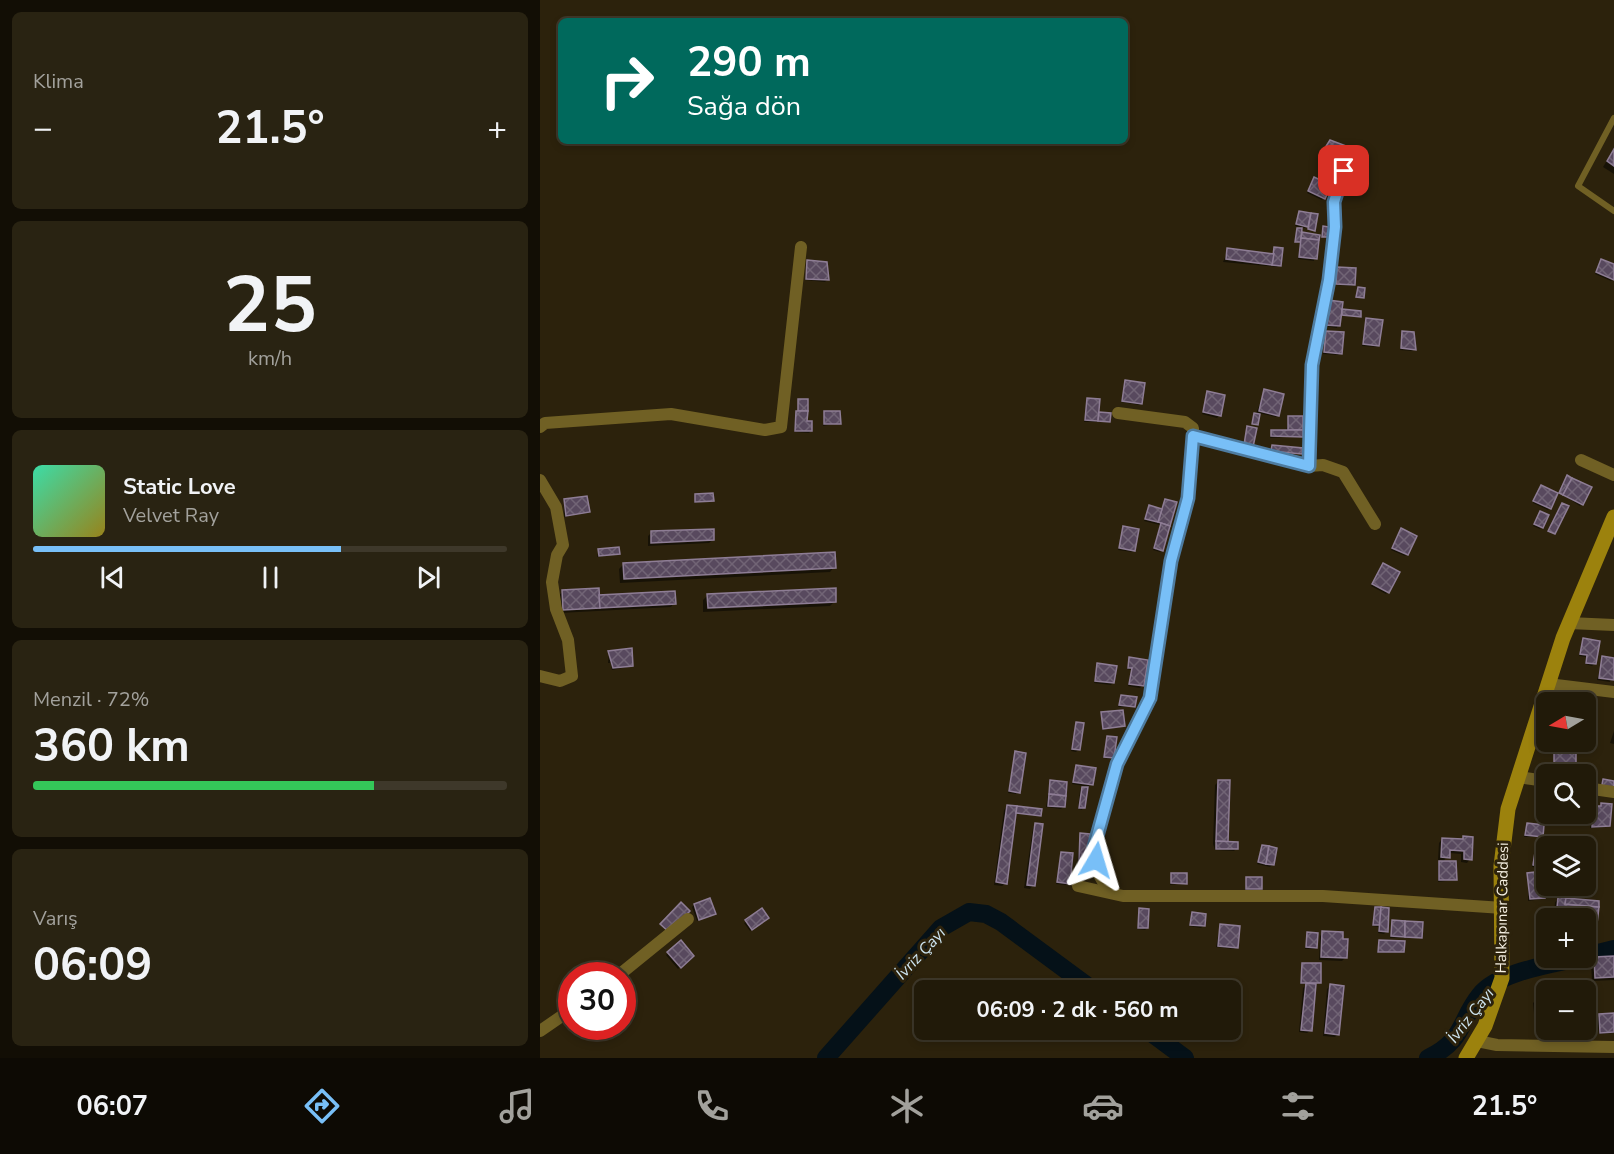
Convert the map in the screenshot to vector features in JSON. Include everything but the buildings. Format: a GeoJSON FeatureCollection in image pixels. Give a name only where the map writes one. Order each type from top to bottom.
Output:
{"type":"FeatureCollection","features":[{"type":"Feature","properties":{"kind":"main road","name":"Halkapınar Caddesi"},"geometry":{"type":"LineString","coordinates":[[1466,1058],[1493,1008],[1502,978],[1502,843],[1508,809],[1569,623],[1610,536],[1614,517]]}},
{"type":"Feature","properties":{"kind":"street"},"geometry":{"type":"LineString","coordinates":[[1309,466],[1312,365],[1329,280],[1335,227],[1334,202],[1344,171]]}},
{"type":"Feature","properties":{"kind":"street"},"geometry":{"type":"LineString","coordinates":[[540,427],[545,423],[671,414],[765,430],[781,427],[801,247]]}},
{"type":"Feature","properties":{"kind":"street"},"geometry":{"type":"LineString","coordinates":[[1109,892],[1098,873],[1094,847],[1117,764],[1150,698],[1171,561],[1188,498],[1193,436],[1193,428],[1185,422],[1118,413]]}},
{"type":"Feature","properties":{"kind":"street"},"geometry":{"type":"LineString","coordinates":[[1193,436],[1309,466],[1323,465],[1342,471],[1375,524]]}},
{"type":"Feature","properties":{"kind":"street"},"geometry":{"type":"LineString","coordinates":[[1581,460],[1614,475]]}},
{"type":"Feature","properties":{"kind":"street"},"geometry":{"type":"LineString","coordinates":[[540,480],[556,507],[563,545],[558,555],[552,582],[556,609],[568,640],[572,676],[560,681],[540,676]]}},
{"type":"Feature","properties":{"kind":"street"},"geometry":{"type":"LineString","coordinates":[[1569,623],[1614,625]]}},
{"type":"Feature","properties":{"kind":"street"},"geometry":{"type":"LineString","coordinates":[[1548,684],[1614,692]]}},
{"type":"Feature","properties":{"kind":"street"},"geometry":{"type":"LineString","coordinates":[[1518,777],[1536,780]]}},
{"type":"Feature","properties":{"kind":"street"},"geometry":{"type":"LineString","coordinates":[[1596,789],[1614,792]]}},
{"type":"Feature","properties":{"kind":"street"},"geometry":{"type":"LineString","coordinates":[[1078,886],[1123,896],[1323,896],[1503,908]]}},
{"type":"Feature","properties":{"kind":"street"},"geometry":{"type":"LineString","coordinates":[[635,962],[688,919]]}},
{"type":"Feature","properties":{"kind":"street"},"geometry":{"type":"LineString","coordinates":[[540,1031],[558,1019]]}},
{"type":"Feature","properties":{"kind":"street"},"geometry":{"type":"LineString","coordinates":[[1477,1041],[1497,1045],[1614,1047]]}},
{"type":"Feature","properties":{"kind":"lane"},"geometry":{"type":"LineString","coordinates":[[1614,118],[1578,186],[1614,211]]}},
{"type":"Feature","properties":{"kind":"waterway","name":"İvriz Çayı"},"geometry":{"type":"LineString","coordinates":[[826,1058],[941,928],[969,912],[986,914],[1001,922],[1079,980]]}},
{"type":"Feature","properties":{"kind":"waterway","name":"İvriz Çayı"},"geometry":{"type":"LineString","coordinates":[[1596,954],[1614,949]]}},
{"type":"Feature","properties":{"kind":"waterway","name":"İvriz Çayı"},"geometry":{"type":"LineString","coordinates":[[1428,1058],[1449,1044],[1460,1030],[1473,1004],[1489,987],[1513,974],[1536,968]]}},
{"type":"Feature","properties":{"kind":"waterway","name":"İvriz Çayı"},"geometry":{"type":"LineString","coordinates":[[1161,1040],[1185,1058]]}},
{"type":"Feature","properties":{"kind":"route"},"geometry":{"type":"LineString","coordinates":[[1096,860],[1094,847],[1117,764],[1150,698],[1171,561],[1188,498],[1193,436],[1309,466],[1312,365],[1329,280],[1335,227],[1334,202],[1344,171]]}}]}
